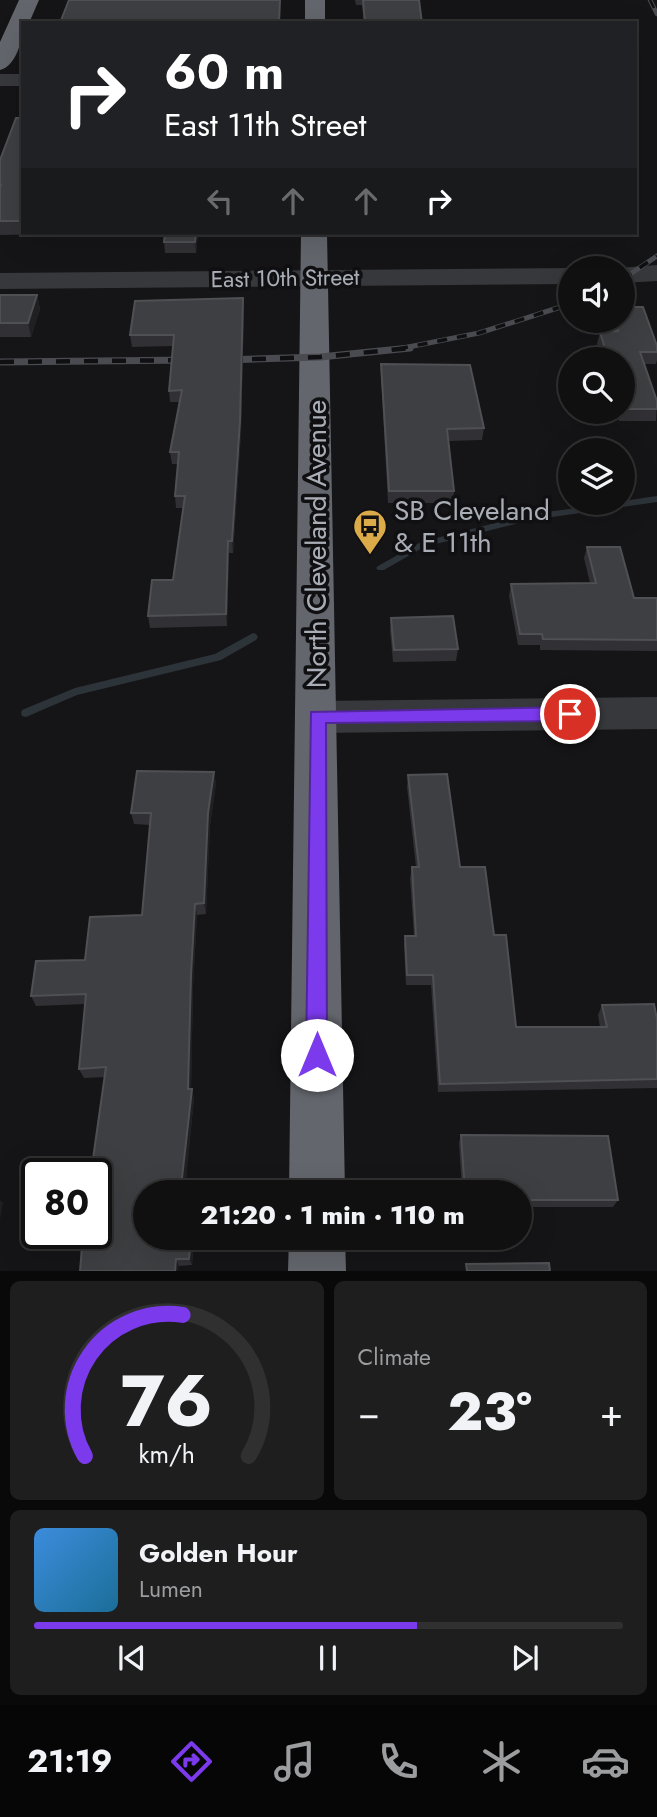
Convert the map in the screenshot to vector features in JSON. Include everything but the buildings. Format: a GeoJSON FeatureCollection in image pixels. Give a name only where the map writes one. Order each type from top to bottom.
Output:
{"type":"FeatureCollection","features":[{"type":"Feature","properties":{"kind":"highway"},"geometry":{"type":"LineString","coordinates":[[0,64],[29,0]]}},
{"type":"Feature","properties":{"kind":"highway"},"geometry":{"type":"LineString","coordinates":[[315,0],[315,21]]}},
{"type":"Feature","properties":{"kind":"highway","name":"North Cleveland Avenue"},"geometry":{"type":"LineString","coordinates":[[314,235],[317,1180]]}},
{"type":"Feature","properties":{"kind":"highway"},"geometry":{"type":"LineString","coordinates":[[317,1250],[317,1271]]}},
{"type":"Feature","properties":{"kind":"street"},"geometry":{"type":"LineString","coordinates":[[0,80],[21,80]]}},
{"type":"Feature","properties":{"kind":"street"},"geometry":{"type":"LineString","coordinates":[[635,274],[657,273]]}},
{"type":"Feature","properties":{"kind":"street","name":"East 10th Street"},"geometry":{"type":"LineString","coordinates":[[0,281],[558,276]]}},
{"type":"Feature","properties":{"kind":"street"},"geometry":{"type":"LineString","coordinates":[[317,716],[657,713]]}},
{"type":"Feature","properties":{"kind":"waterway"},"geometry":{"type":"LineString","coordinates":[[381,568],[421,545],[531,517],[657,499]]}},
{"type":"Feature","properties":{"kind":"waterway"},"geometry":{"type":"LineString","coordinates":[[26,713],[75,692],[218,657],[253,637]]}},
{"type":"Feature","properties":{"kind":"railway"},"geometry":{"type":"LineString","coordinates":[[650,0],[657,14]]}},
{"type":"Feature","properties":{"kind":"railway"},"geometry":{"type":"LineString","coordinates":[[635,271],[657,256]]}},
{"type":"Feature","properties":{"kind":"railway"},"geometry":{"type":"LineString","coordinates":[[398,349],[479,333],[558,308]]}},
{"type":"Feature","properties":{"kind":"railway"},"geometry":{"type":"LineString","coordinates":[[224,360],[320,357],[410,348]]}},
{"type":"Feature","properties":{"kind":"railway"},"geometry":{"type":"LineString","coordinates":[[0,362],[192,360]]}},
{"type":"Feature","properties":{"kind":"place","name":"SB Cleveland & E 11th"},"geometry":{"type":"Point","coordinates":[370,556]}},
{"type":"Feature","properties":{"kind":"route"},"geometry":{"type":"LineString","coordinates":[[317,1055],[317,716],[570,714]]}}]}
